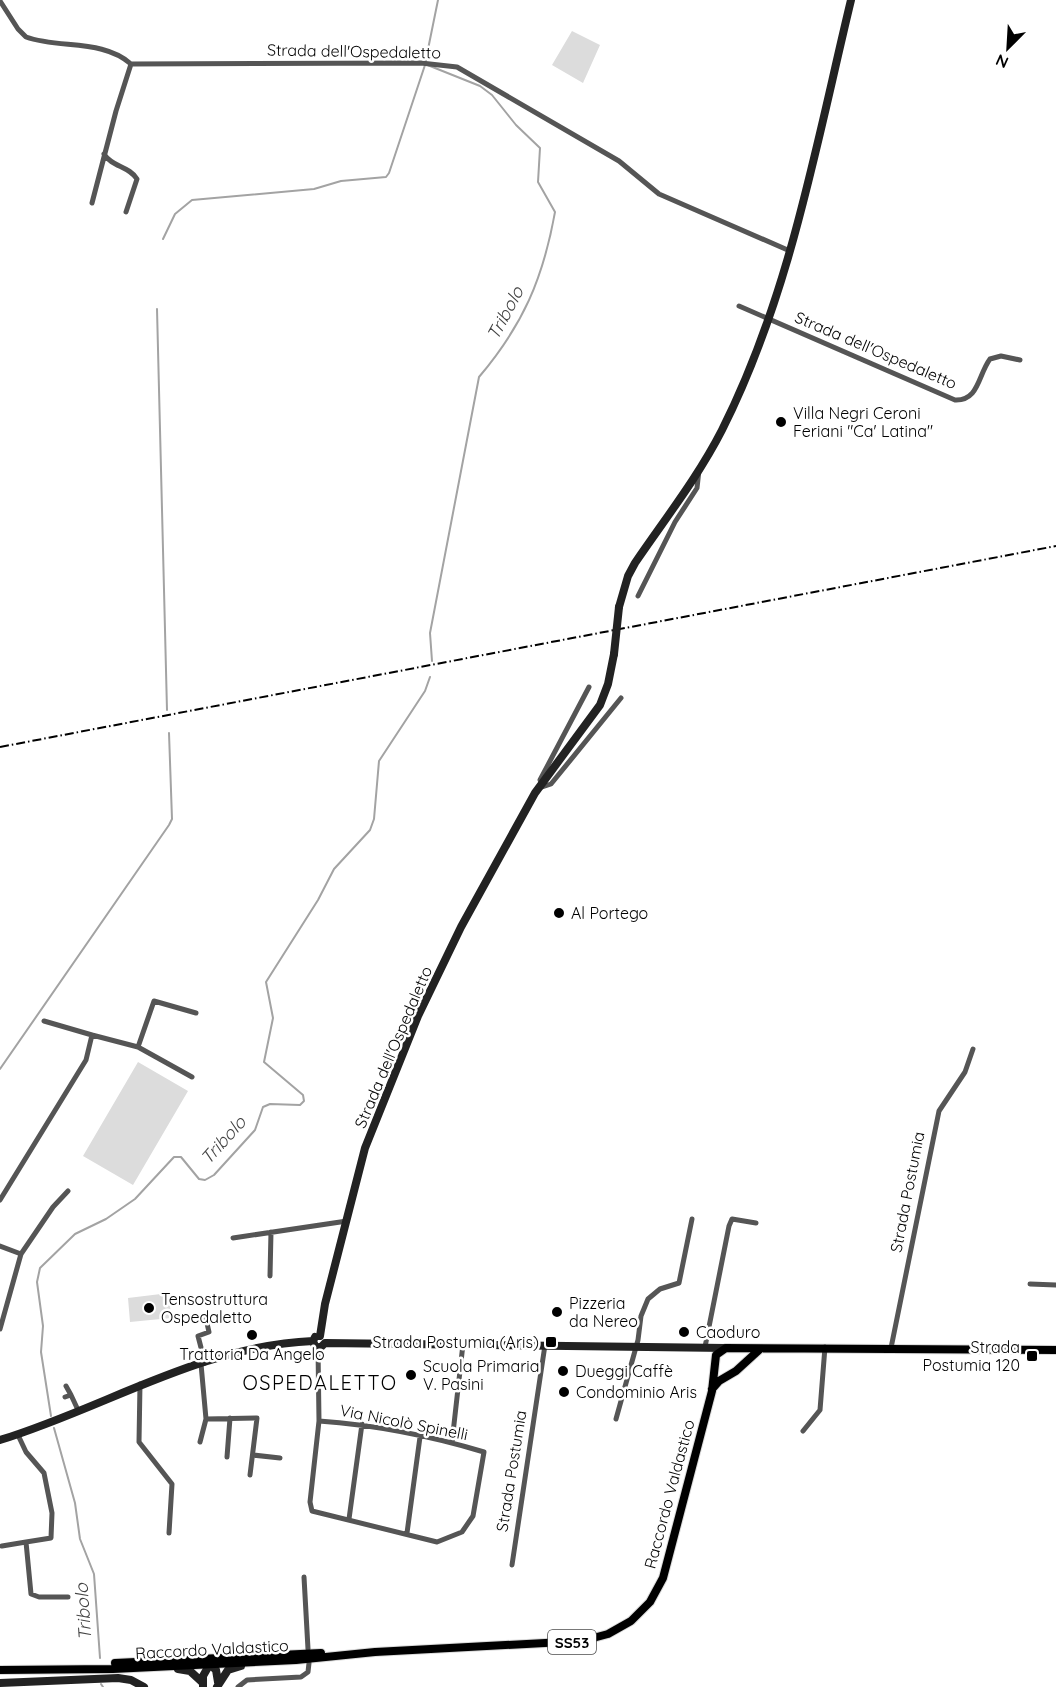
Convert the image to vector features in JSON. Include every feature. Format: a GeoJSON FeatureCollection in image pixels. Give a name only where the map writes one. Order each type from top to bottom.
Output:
{"type":"FeatureCollection","features":[{"type":"Feature","properties":{"kind":"main road"},"geometry":{"type":"LineString","coordinates":[[762,1348],[729,1373],[720,1370],[716,1362],[718,1353],[729,1348],[825,1347],[1055,1348]]}},
{"type":"Feature","properties":{"kind":"main road"},"geometry":{"type":"LineString","coordinates":[[729,1348],[740,1356],[740,1365]]}},
{"type":"Feature","properties":{"kind":"main road","name":"Raccordo Valdastico"},"geometry":{"type":"LineString","coordinates":[[0,1671],[209,1664],[375,1652],[578,1642],[608,1634],[631,1621],[653,1598],[666,1570],[712,1391],[716,1362]]}},
{"type":"Feature","properties":{"kind":"main road","name":"Raccordo Valdastico"},"geometry":{"type":"LineString","coordinates":[[712,1391],[729,1373]]}},
{"type":"Feature","properties":{"kind":"main road","name":"Raccordo Valdastico"},"geometry":{"type":"LineString","coordinates":[[49,1669],[134,1662],[297,1657]]}},
{"type":"Feature","properties":{"kind":"street","name":"Strada dell'Ospedaletto"},"geometry":{"type":"LineString","coordinates":[[319,1342],[325,1304],[365,1148],[418,1016],[461,927],[540,786],[600,705],[608,684],[619,607],[628,576],[699,469],[744,383],[771,318],[790,252],[851,0]]}},
{"type":"Feature","properties":{"kind":"street","name":"Strada dell'Ospedaletto"},"geometry":{"type":"LineString","coordinates":[[0,1],[18,29],[26,37],[105,50],[119,54],[131,64],[422,63],[457,67],[620,161],[659,194],[790,252]]}},
{"type":"Feature","properties":{"kind":"street"},"geometry":{"type":"LineString","coordinates":[[92,202],[131,64]]}},
{"type":"Feature","properties":{"kind":"street"},"geometry":{"type":"LineString","coordinates":[[104,154],[112,164],[131,172],[137,179],[126,212]]}},
{"type":"Feature","properties":{"kind":"street","name":"Strada dell'Ospedaletto"},"geometry":{"type":"LineString","coordinates":[[739,306],[955,400],[964,400],[972,394],[990,359],[1001,356],[1020,360]]}},
{"type":"Feature","properties":{"kind":"street","name":"Strada dell'Ospedaletto"},"geometry":{"type":"LineString","coordinates":[[638,596],[675,522],[697,488],[699,469]]}},
{"type":"Feature","properties":{"kind":"street","name":"Strada dell'Ospedaletto"},"geometry":{"type":"LineString","coordinates":[[540,786],[540,780],[589,687]]}},
{"type":"Feature","properties":{"kind":"street","name":"Strada dell'Ospedaletto"},"geometry":{"type":"LineString","coordinates":[[540,786],[551,784],[621,698]]}},
{"type":"Feature","properties":{"kind":"street"},"geometry":{"type":"LineString","coordinates":[[138,1047],[154,1001],[196,1013]]}},
{"type":"Feature","properties":{"kind":"street"},"geometry":{"type":"LineString","coordinates":[[44,1021],[138,1047],[192,1077]]}},
{"type":"Feature","properties":{"kind":"street"},"geometry":{"type":"LineString","coordinates":[[0,1200],[86,1059],[92,1035]]}},
{"type":"Feature","properties":{"kind":"street","name":"Strada Postumia"},"geometry":{"type":"LineString","coordinates":[[891,1348],[939,1111],[965,1071],[973,1049]]}},
{"type":"Feature","properties":{"kind":"street"},"geometry":{"type":"LineString","coordinates":[[0,1329],[21,1254],[53,1207],[68,1191]]}},
{"type":"Feature","properties":{"kind":"street"},"geometry":{"type":"LineString","coordinates":[[703,1347],[729,1226],[732,1219],[737,1218],[756,1223]]}},
{"type":"Feature","properties":{"kind":"street"},"geometry":{"type":"LineString","coordinates":[[616,1419],[636,1346],[641,1316],[648,1299],[660,1289],[679,1283],[692,1219]]}},
{"type":"Feature","properties":{"kind":"street"},"geometry":{"type":"LineString","coordinates":[[233,1238],[347,1221]]}},
{"type":"Feature","properties":{"kind":"street"},"geometry":{"type":"LineString","coordinates":[[270,1276],[271,1232]]}},
{"type":"Feature","properties":{"kind":"street"},"geometry":{"type":"LineString","coordinates":[[0,1246],[21,1254]]}},
{"type":"Feature","properties":{"kind":"street"},"geometry":{"type":"LineString","coordinates":[[1030,1284],[1056,1285]]}},
{"type":"Feature","properties":{"kind":"street"},"geometry":{"type":"LineString","coordinates":[[200,1442],[206,1419],[203,1363],[198,1336],[209,1332],[206,1319]]}},
{"type":"Feature","properties":{"kind":"street"},"geometry":{"type":"LineString","coordinates":[[319,1342],[319,1421],[310,1508],[313,1512],[408,1533],[420,1437]]}},
{"type":"Feature","properties":{"kind":"street"},"geometry":{"type":"LineString","coordinates":[[0,1440],[18,1435],[140,1384],[264,1344],[319,1342],[729,1348]]}},
{"type":"Feature","properties":{"kind":"street"},"geometry":{"type":"LineString","coordinates":[[453,1442],[463,1344]]}},
{"type":"Feature","properties":{"kind":"street","name":"Strada Postumia"},"geometry":{"type":"LineString","coordinates":[[512,1565],[545,1345]]}},
{"type":"Feature","properties":{"kind":"street"},"geometry":{"type":"LineString","coordinates":[[703,1347],[716,1362]]}},
{"type":"Feature","properties":{"kind":"street"},"geometry":{"type":"LineString","coordinates":[[804,1431],[820,1410],[825,1347]]}},
{"type":"Feature","properties":{"kind":"street"},"geometry":{"type":"LineString","coordinates":[[140,1384],[139,1442],[172,1484],[169,1533]]}},
{"type":"Feature","properties":{"kind":"street"},"geometry":{"type":"LineString","coordinates":[[66,1386],[68,1396],[78,1410]]}},
{"type":"Feature","properties":{"kind":"street"},"geometry":{"type":"LineString","coordinates":[[227,1457],[230,1418]]}},
{"type":"Feature","properties":{"kind":"street"},"geometry":{"type":"LineString","coordinates":[[206,1419],[257,1418],[250,1475]]}},
{"type":"Feature","properties":{"kind":"street","name":"Via Nicolò Spinelli"},"geometry":{"type":"LineString","coordinates":[[319,1421],[362,1424],[453,1442],[484,1452],[473,1516],[462,1532],[437,1542],[408,1533]]}},
{"type":"Feature","properties":{"kind":"street"},"geometry":{"type":"LineString","coordinates":[[349,1519],[362,1424]]}},
{"type":"Feature","properties":{"kind":"street"},"geometry":{"type":"LineString","coordinates":[[2,1546],[51,1538],[52,1513],[44,1473],[26,1452],[18,1435]]}},
{"type":"Feature","properties":{"kind":"street"},"geometry":{"type":"LineString","coordinates":[[253,1455],[280,1458]]}},
{"type":"Feature","properties":{"kind":"street"},"geometry":{"type":"LineString","coordinates":[[26,1542],[31,1594],[39,1597],[68,1596]]}},
{"type":"Feature","properties":{"kind":"street"},"geometry":{"type":"LineString","coordinates":[[304,1577],[308,1649]]}},
{"type":"Feature","properties":{"kind":"street"},"geometry":{"type":"LineString","coordinates":[[218,1684],[236,1666],[297,1657]]}},
{"type":"Feature","properties":{"kind":"street"},"geometry":{"type":"LineString","coordinates":[[134,1662],[152,1664],[201,1661],[209,1664],[218,1674],[218,1684]]}},
{"type":"Feature","properties":{"kind":"street"},"geometry":{"type":"LineString","coordinates":[[238,1687],[247,1680],[302,1677],[308,1672],[309,1663]]}},
{"type":"Feature","properties":{"kind":"street"},"geometry":{"type":"LineString","coordinates":[[203,1685],[209,1664]]}},
{"type":"Feature","properties":{"kind":"street"},"geometry":{"type":"LineString","coordinates":[[99,1669],[185,1669],[194,1674],[203,1685]]}},
{"type":"Feature","properties":{"kind":"street"},"geometry":{"type":"LineString","coordinates":[[0,1683],[118,1678],[131,1680],[144,1687]]}},
{"type":"Feature","properties":{"kind":"shaded area"},"geometry":{"type":"Polygon","coordinates":[[[572,31],[600,45],[583,83],[552,65],[572,31]]]}},
{"type":"Feature","properties":{"kind":"shaded area"},"geometry":{"type":"Polygon","coordinates":[[[138,1062],[188,1091],[133,1185],[83,1156],[138,1062]]]}},
{"type":"Feature","properties":{"kind":"shaded area","name":"Tensostruttura Ospedaletto"},"geometry":{"type":"Polygon","coordinates":[[[169,1293],[171,1318],[130,1322],[128,1298],[169,1293]]]}},
{"type":"Feature","properties":{"kind":"waterway","name":"Tribolo"},"geometry":{"type":"LineString","coordinates":[[432,661],[430,633],[479,377],[508,339],[529,300],[544,259],[555,212],[538,182],[540,148],[516,125],[492,95],[480,86],[425,64],[438,0]]}},
{"type":"Feature","properties":{"kind":"waterway"},"geometry":{"type":"LineString","coordinates":[[163,239],[175,214],[192,200],[314,189],[341,181],[386,177],[425,65]]}},
{"type":"Feature","properties":{"kind":"waterway"},"geometry":{"type":"LineString","coordinates":[[157,309],[167,710]]}},
{"type":"Feature","properties":{"kind":"waterway","name":"Tribolo"},"geometry":{"type":"LineString","coordinates":[[51,1416],[41,1352],[43,1326],[37,1282],[40,1268],[75,1234],[106,1219],[135,1199],[174,1157],[181,1157],[199,1179],[205,1180],[214,1175],[255,1130],[263,1107],[270,1104],[300,1105],[304,1101],[303,1095],[264,1062],[273,1018],[266,982],[318,900],[334,869],[370,830],[374,819],[379,761],[425,691],[430,677]]}},
{"type":"Feature","properties":{"kind":"waterway"},"geometry":{"type":"LineString","coordinates":[[0,1069],[169,825],[172,819],[169,733]]}},
{"type":"Feature","properties":{"kind":"waterway","name":"Tribolo"},"geometry":{"type":"LineString","coordinates":[[54,1428],[75,1503],[80,1539],[94,1574],[100,1658]]}},
{"type":"Feature","properties":{"kind":"railway"},"geometry":{"type":"LineString","coordinates":[[0,747],[1056,546]]}},
{"type":"Feature","properties":{"kind":"place","name":"Villa Negri Ceroni Feriani \"Ca' Latina\""},"geometry":{"type":"Point","coordinates":[781,422]}},
{"type":"Feature","properties":{"kind":"place","name":"Al Portego"},"geometry":{"type":"Point","coordinates":[559,913]}},
{"type":"Feature","properties":{"kind":"place","name":"Tensostruttura Ospedaletto"},"geometry":{"type":"Point","coordinates":[149,1308]}},
{"type":"Feature","properties":{"kind":"place","name":"Pizzeria da Nereo"},"geometry":{"type":"Point","coordinates":[557,1312]}},
{"type":"Feature","properties":{"kind":"place","name":"Caoduro"},"geometry":{"type":"Point","coordinates":[684,1332]}},
{"type":"Feature","properties":{"kind":"place","name":"Trattoria Da Angelo"},"geometry":{"type":"Point","coordinates":[252,1335]}},
{"type":"Feature","properties":{"kind":"place","name":"Strada Postumia (Aris)"},"geometry":{"type":"Point","coordinates":[551,1342]}},
{"type":"Feature","properties":{"kind":"place","name":"Strada Postumia 120"},"geometry":{"type":"Point","coordinates":[1032,1356]}},
{"type":"Feature","properties":{"kind":"place","name":"Dueggi Caffè"},"geometry":{"type":"Point","coordinates":[563,1371]}},
{"type":"Feature","properties":{"kind":"place","name":"Scuola Primaria V. Pasini"},"geometry":{"type":"Point","coordinates":[411,1375]}},
{"type":"Feature","properties":{"kind":"place","name":"Condominio Aris"},"geometry":{"type":"Point","coordinates":[564,1392]}},
{"type":"Feature","properties":{"kind":"district","name":"OSPEDALETTO"},"geometry":{"type":"Point","coordinates":[320,1382]}}]}
